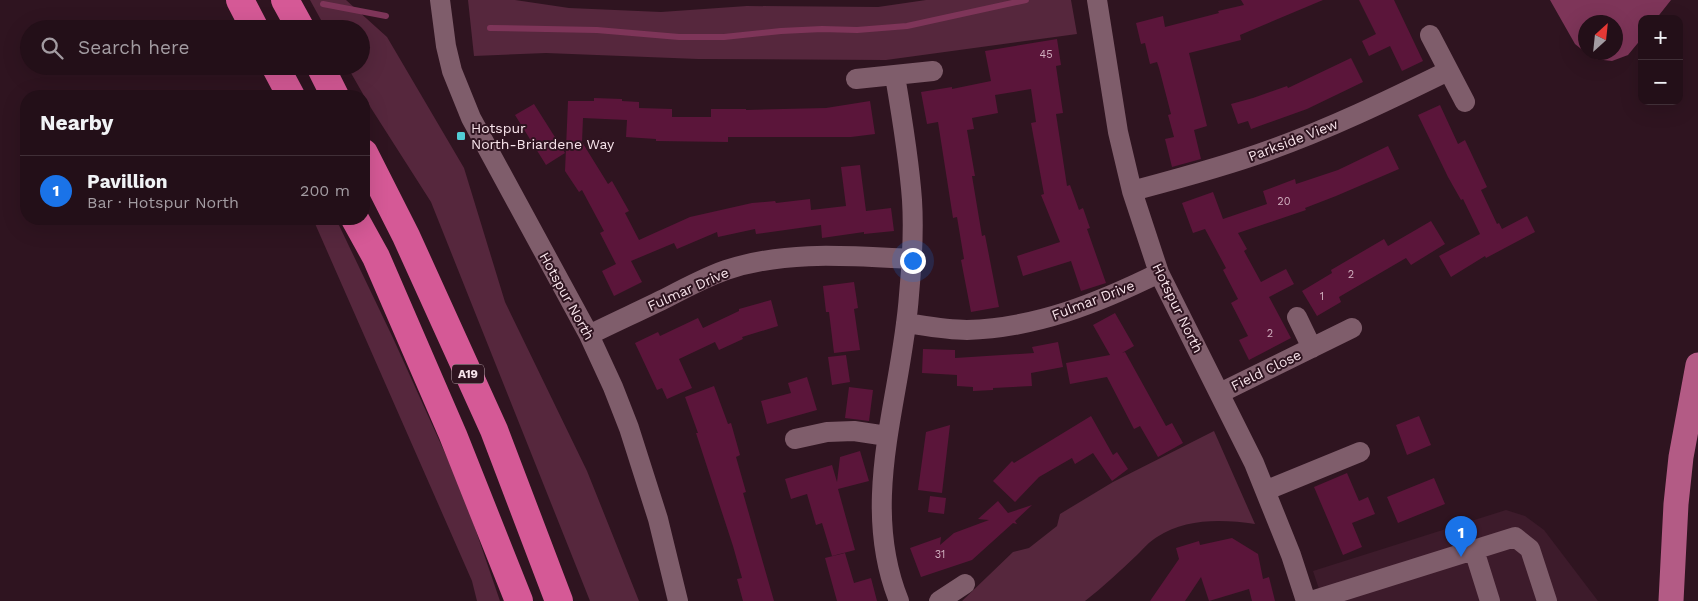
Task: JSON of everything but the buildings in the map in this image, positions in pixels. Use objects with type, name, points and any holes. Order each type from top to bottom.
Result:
[{"type":"highway","points":[[240,0],[250,20]]},
{"type":"highway","points":[[285,0],[296,20]]},
{"type":"highway","points":[[280,75],[288,90]]},
{"type":"highway","points":[[324,75],[332,90]]},
{"type":"highway","name":"A19","points":[[370,165],[406,236],[494,430],[559,601]]},
{"type":"highway","name":"A19","points":[[359,225],[376,257],[453,435],[519,601]]},
{"type":"main road","points":[[1671,601],[1676,504],[1681,457],[1698,365]]},
{"type":"street","name":"Hotspur North","points":[[440,0],[446,46],[452,71],[471,118],[589,335],[613,387],[658,519],[678,601]]},
{"type":"street","name":"Hotspur North","points":[[1097,0],[1118,132],[1132,191],[1159,273],[1220,393],[1266,490],[1292,555],[1306,601]]},
{"type":"street","points":[[1430,35],[1464,102]]},
{"type":"street","points":[[856,79],[933,71]]},
{"type":"street","name":"Parkside View","points":[[1132,191],[1207,171],[1268,151],[1338,122],[1448,71]]},
{"type":"street","points":[[896,76],[911,187],[911,259],[906,323],[887,436],[881,489],[881,521],[889,569],[899,601]]},
{"type":"street","name":"Fulmar Drive","points":[[589,335],[726,270],[761,262],[820,255],[911,259]]},
{"type":"street","name":"Fulmar Drive","points":[[906,323],[966,330],[1029,323],[1063,314],[1100,300],[1159,273]]},
{"type":"street","name":"Field Close","points":[[1297,318],[1312,348]]},
{"type":"street","name":"Field Close","points":[[1220,393],[1352,328]]},
{"type":"street","points":[[795,439],[827,432],[854,431],[887,436]]},
{"type":"street","points":[[1266,490],[1360,452]]},
{"type":"street","points":[[1311,601],[1515,537],[1530,549],[1547,601]]},
{"type":"street","points":[[1474,550],[1490,601]]},
{"type":"street","points":[[939,601],[965,584]]},
{"type":"shaded area","points":[[310,0],[346,0],[368,20],[321,20]]},
{"type":"shaded area","points":[[468,0],[515,0],[569,8],[661,12],[747,6],[878,7],[926,0],[1071,0],[1077,34],[886,60],[698,59],[546,53],[474,56]]},
{"type":"shaded area","points":[[1550,0],[1671,0],[1659,15],[1638,15],[1638,43],[1628,55],[1623,57],[1623,15],[1578,15],[1578,46]]},
{"type":"shaded area","points":[[370,22],[387,37],[464,168],[505,302],[587,471],[639,601],[590,601],[431,202],[370,106],[370,90],[361,90],[352,75],[370,75]]},
{"type":"shaded area","points":[[316,225],[339,225],[393,338],[463,493],[500,601],[477,601],[472,581]]},
{"type":"shaded area","points":[[1214,431],[1255,524],[1230,521],[1204,522],[1180,526],[1168,531],[1152,541],[1085,601],[962,601],[1013,552],[1029,548],[1057,526],[1060,514],[1113,482]]},
{"type":"shaded area","points":[[1506,510],[1525,516],[1544,530],[1598,601],[1323,601],[1313,571]]},
{"type":"waterway","points":[[490,28],[597,30],[679,37],[724,37],[781,31],[857,30],[907,26],[1026,0]]},
{"type":"waterway","points":[[323,4],[386,16]]},
{"type":"place","name":"Hotspur North-Briardene Way","points":[[461,136]]},
{"type":"place","name":"Pavillion","points":[[1461,557]]}]
